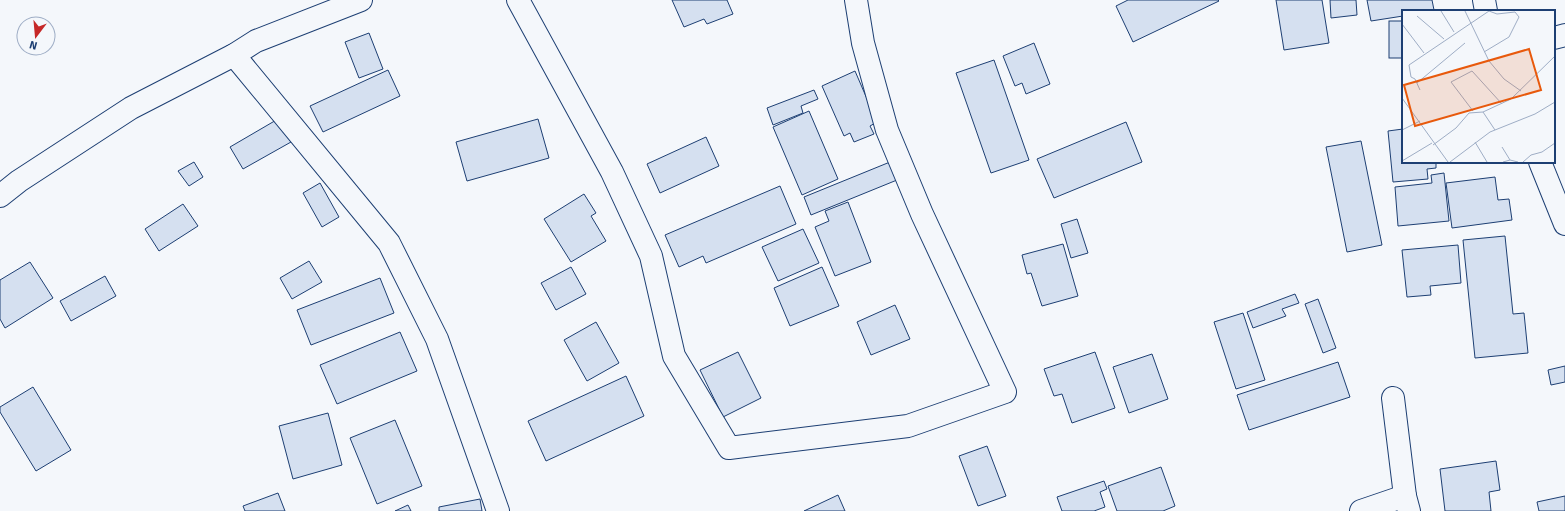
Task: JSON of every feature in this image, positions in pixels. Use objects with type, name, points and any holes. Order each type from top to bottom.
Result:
[{"type":"street","points":[[0,196],[19,181],[131,108],[234,55],[256,40],[360,0]]},
{"type":"street","points":[[518,0],[616,179],[651,256],[674,356],[728,448],[908,426],[1005,392],[922,214],[887,130],[863,43],[856,0]]},
{"type":"street","points":[[1484,0],[1486,10]]},
{"type":"street","points":[[1555,38],[1565,35]]},
{"type":"street","points":[[234,55],[389,243],[437,339],[498,511]]},
{"type":"street","points":[[1540,163],[1565,224]]},
{"type":"street","points":[[1360,511],[1407,504],[1393,398]]},
{"type":"building","points":[[672,0],[727,0],[733,14],[707,24],[704,19],[684,27]]},
{"type":"building","points":[[1128,0],[1219,1],[1133,42],[1116,6]]},
{"type":"building","points":[[1276,0],[1322,0],[1329,43],[1284,50]]},
{"type":"building","points":[[1330,0],[1356,0],[1357,15],[1331,18]]},
{"type":"building","points":[[1367,0],[1432,0],[1434,10],[1402,10],[1402,16],[1371,21]]},
{"type":"building","points":[[1389,21],[1402,21],[1402,58],[1389,58]]},
{"type":"building","points":[[369,33],[383,69],[359,78],[345,42]]},
{"type":"building","points":[[1034,43],[1050,84],[1026,94],[1022,83],[1015,86],[1003,56]]},
{"type":"building","points":[[994,60],[1029,160],[991,173],[956,73]]},
{"type":"building","points":[[388,70],[400,96],[323,132],[310,106]]},
{"type":"building","points":[[855,71],[877,122],[870,126],[874,134],[854,142],[850,133],[844,136],[822,86]]},
{"type":"building","points":[[814,90],[818,99],[801,106],[803,113],[773,125],[767,108]]},
{"type":"building","points":[[809,111],[838,179],[802,195],[773,127]]},
{"type":"building","points":[[278,119],[291,142],[243,169],[230,147]]},
{"type":"building","points":[[538,119],[549,158],[467,181],[456,142]]},
{"type":"building","points":[[1126,122],[1142,162],[1054,198],[1037,159]]},
{"type":"building","points":[[1402,129],[1402,163],[1436,163],[1436,168],[1427,169],[1428,179],[1393,182],[1388,131]]},
{"type":"building","points":[[706,137],[719,166],[660,193],[647,164]]},
{"type":"building","points":[[1361,141],[1382,245],[1347,252],[1326,147]]},
{"type":"building","points":[[194,162],[203,177],[189,186],[178,171]]},
{"type":"building","points":[[890,162],[897,180],[811,215],[804,197]]},
{"type":"building","points":[[1444,173],[1449,221],[1398,226],[1395,187],[1432,183],[1431,175]]},
{"type":"building","points":[[1495,177],[1498,200],[1509,199],[1512,220],[1452,228],[1446,183]]},
{"type":"building","points":[[320,183],[339,217],[322,227],[303,193]]},
{"type":"building","points":[[780,186],[796,224],[706,263],[703,256],[679,267],[665,235]]},
{"type":"building","points":[[584,194],[596,213],[591,216],[606,241],[571,262],[544,219]]},
{"type":"building","points":[[848,202],[871,262],[835,276],[815,227],[829,221],[825,211]]},
{"type":"building","points":[[183,204],[198,226],[159,251],[145,229]]},
{"type":"building","points":[[1077,219],[1088,253],[1071,258],[1061,224]]},
{"type":"building","points":[[803,229],[819,263],[778,281],[762,247]]},
{"type":"building","points":[[1505,236],[1513,314],[1524,313],[1528,353],[1475,358],[1463,240]]},
{"type":"building","points":[[1063,244],[1078,296],[1042,306],[1031,273],[1027,274],[1022,255]]},
{"type":"building","points":[[1458,245],[1461,283],[1430,286],[1431,295],[1407,297],[1402,250]]},
{"type":"building","points":[[309,261],[322,282],[292,299],[280,278]]},
{"type":"building","points":[[30,262],[53,298],[5,328],[0,319],[0,280]]},
{"type":"building","points":[[571,267],[586,294],[556,310],[541,283]]},
{"type":"building","points":[[822,267],[839,306],[790,326],[774,288]]},
{"type":"building","points":[[105,276],[116,296],[71,321],[60,301]]},
{"type":"building","points":[[380,278],[394,313],[311,345],[297,310]]},
{"type":"building","points":[[1295,294],[1299,303],[1282,309],[1286,316],[1253,328],[1247,312]]},
{"type":"building","points":[[1318,299],[1336,348],[1323,353],[1305,304]]},
{"type":"building","points":[[895,305],[910,339],[871,355],[857,322]]},
{"type":"building","points":[[1243,313],[1265,380],[1236,389],[1214,322]]},
{"type":"building","points":[[596,322],[619,363],[587,381],[564,340]]},
{"type":"building","points":[[400,332],[417,371],[337,404],[320,365]]},
{"type":"building","points":[[738,352],[761,398],[723,417],[700,370]]},
{"type":"building","points":[[1095,352],[1115,408],[1072,423],[1062,394],[1054,396],[1044,369]]},
{"type":"building","points":[[1152,354],[1168,399],[1129,413],[1113,367]]},
{"type":"building","points":[[1338,362],[1350,397],[1249,430],[1237,395]]},
{"type":"building","points":[[1565,366],[1565,382],[1551,385],[1548,370]]},
{"type":"building","points":[[626,376],[644,416],[546,461],[528,421]]},
{"type":"building","points":[[33,387],[71,450],[36,471],[0,412],[0,407]]},
{"type":"building","points":[[328,413],[342,465],[293,479],[279,426]]},
{"type":"building","points":[[395,420],[422,486],[377,504],[350,438]]},
{"type":"building","points":[[987,446],[1006,496],[978,506],[959,456]]},
{"type":"building","points":[[1496,461],[1500,490],[1489,492],[1491,511],[1445,511],[1440,469]]},
{"type":"building","points":[[1161,467],[1175,506],[1163,511],[1117,511],[1108,486]]},
{"type":"building","points":[[1104,481],[1107,489],[1100,492],[1105,507],[1094,511],[1062,511],[1057,497]]},
{"type":"building","points":[[278,493],[285,511],[245,511],[243,506]]},
{"type":"building","points":[[838,495],[845,511],[804,511]]},
{"type":"building","points":[[1565,496],[1565,511],[1539,511],[1537,502]]},
{"type":"building","points":[[480,499],[482,511],[439,511],[439,507]]},
{"type":"building","points":[[408,505],[411,511],[395,511]]}]
